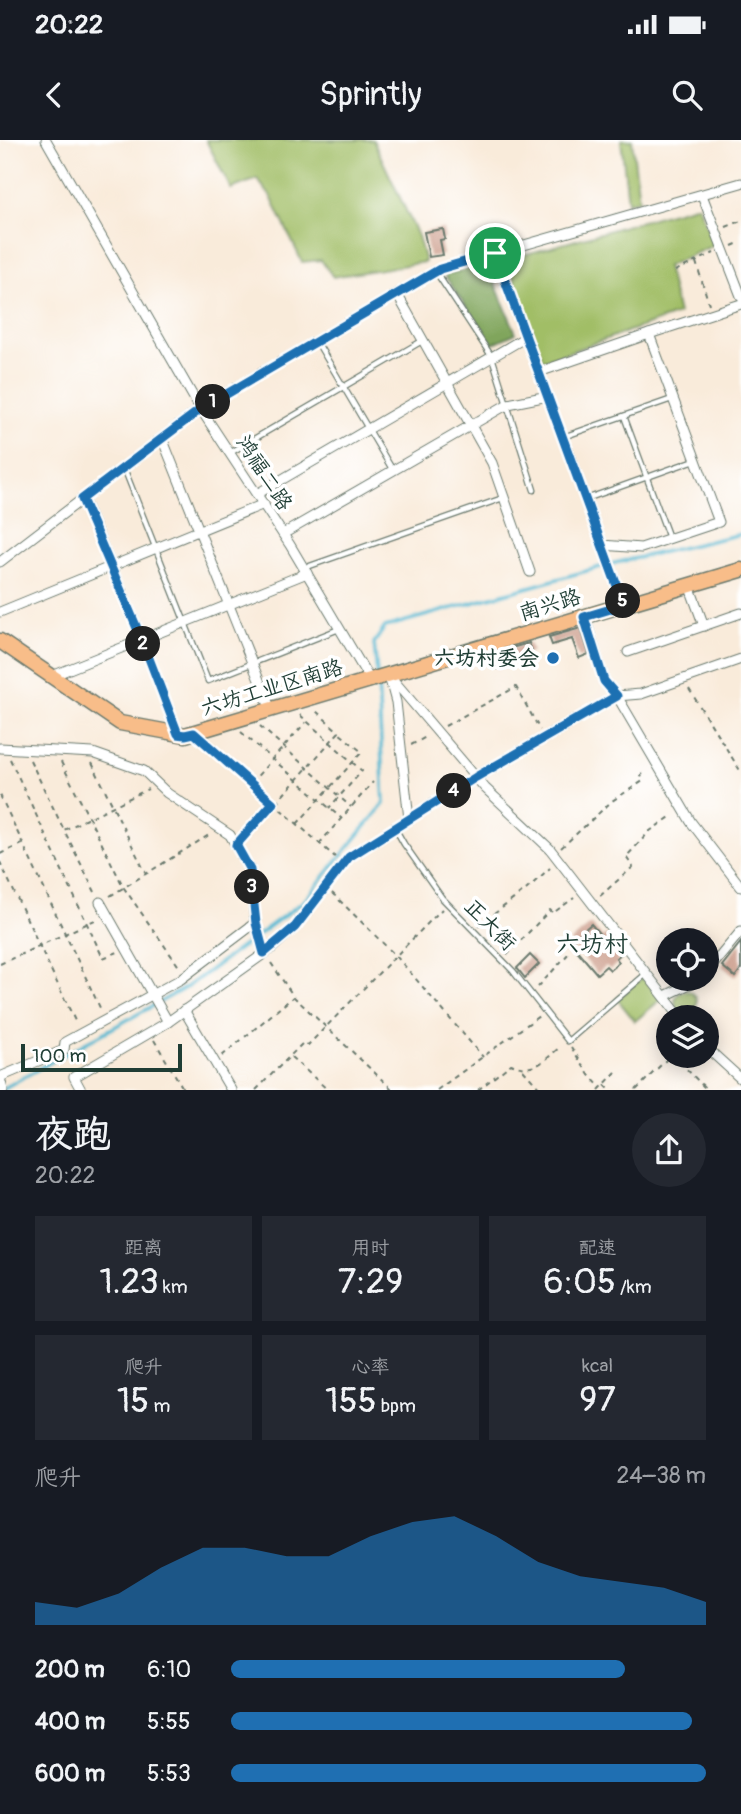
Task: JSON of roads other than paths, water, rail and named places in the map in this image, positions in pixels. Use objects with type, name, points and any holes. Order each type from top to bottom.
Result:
[{"type":"main road","name":"南兴路","points":[[379,678],[741,569]]},
{"type":"main road","name":"六坊工业区南路","points":[[0,641],[120,723],[185,735],[379,678]]},
{"type":"street","name":"鸿福二路","points":[[46,140],[201,409],[283,534],[340,629],[379,678],[436,731],[476,777],[556,857],[671,1005]]},
{"type":"street","points":[[0,562],[201,409],[435,272],[741,183]]},
{"type":"street","points":[[702,195],[741,296]]},
{"type":"street","points":[[495,253],[624,605]]},
{"type":"street","points":[[397,294],[492,463],[530,572]]},
{"type":"street","points":[[539,372],[741,304]]},
{"type":"street","points":[[602,545],[641,548],[719,522],[649,334]]},
{"type":"street","points":[[257,494],[526,337]]},
{"type":"street","points":[[283,534],[508,404],[548,396]]},
{"type":"street","points":[[162,438],[271,710]]},
{"type":"street","points":[[82,499],[142,640],[178,734]]},
{"type":"street","points":[[0,612],[264,504]]},
{"type":"street","points":[[52,676],[230,604],[305,570]]},
{"type":"street","points":[[689,585],[704,626]]},
{"type":"street","points":[[628,652],[741,613]]},
{"type":"street","points":[[584,617],[604,681],[617,696],[691,822],[741,887]]},
{"type":"street","points":[[81,1090],[74,1077],[168,1022],[264,953],[295,927],[349,857],[476,777],[617,696],[641,694],[741,659]]},
{"type":"street","points":[[379,678],[396,702],[409,819]]},
{"type":"street","points":[[3,748],[87,753],[144,771],[167,793],[230,835],[250,870],[256,923],[264,953]]},
{"type":"street","points":[[100,902],[168,1022]]},
{"type":"street","points":[[3,1090],[0,1077],[64,1050],[65,1042],[185,976],[256,923]]},
{"type":"street","points":[[719,958],[741,931]]},
{"type":"street","points":[[665,996],[675,991]]},
{"type":"street","points":[[184,1010],[231,1090]]},
{"type":"street","points":[[719,1059],[741,1079]]},
{"type":"lane","points":[[435,272],[492,357],[534,490]]},
{"type":"lane","points":[[317,341],[392,469]]},
{"type":"lane","points":[[230,453],[422,341]]},
{"type":"lane","points":[[563,437],[673,398]]},
{"type":"lane","points":[[624,416],[669,538]]},
{"type":"lane","points":[[586,499],[696,460]]},
{"type":"lane","points":[[124,468],[208,681],[340,629]]},
{"type":"lane","points":[[305,570],[504,498]]},
{"type":"lane","name":"正大街","points":[[396,828],[404,844],[447,904],[502,959],[568,1041],[647,974]]},
{"type":"waterway","points":[[377,674],[374,643],[385,627],[615,563],[741,534]]},
{"type":"waterway","points":[[2,1089],[187,987],[304,901],[384,804],[378,681]]},
{"type":"place","name":"六坊村委会","points":[[553,658]]},
{"type":"district","name":"六坊村","points":[[592,944]]}]
